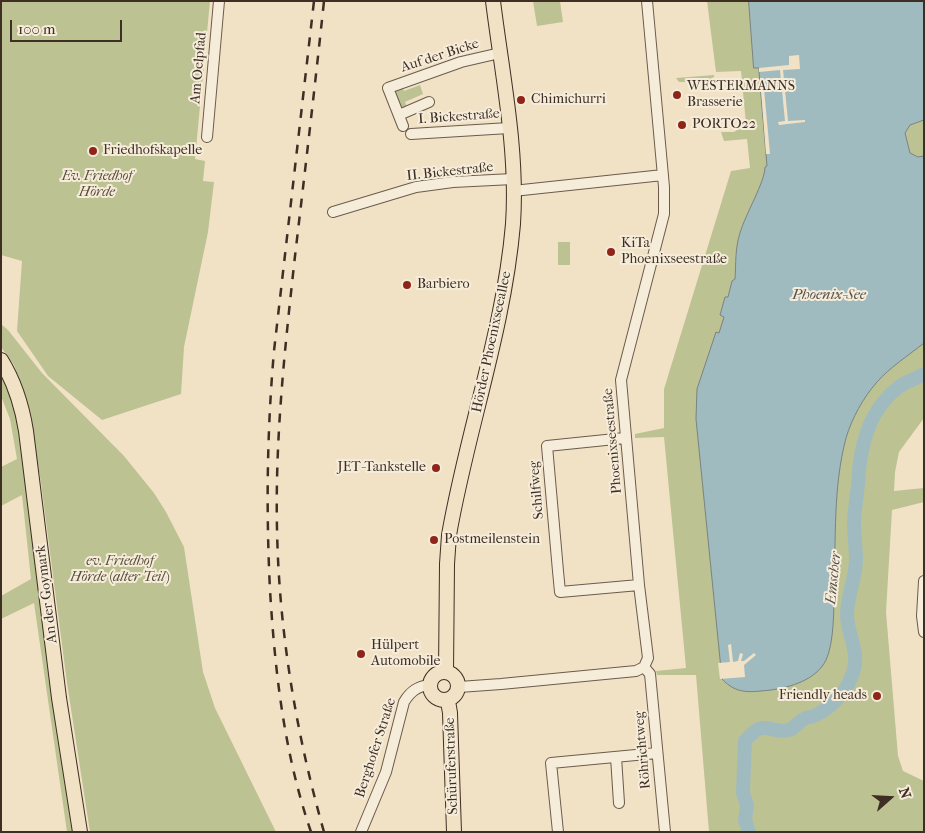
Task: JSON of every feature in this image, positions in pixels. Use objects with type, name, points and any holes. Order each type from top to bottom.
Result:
[{"type":"main road","name":"Hörder Phoenixseeallee","points":[[446,672],[448,549],[452,517],[503,304],[512,231],[513,185],[510,128],[493,1]]},
{"type":"main road","name":"An der Goymark","points":[[1,360],[23,413],[59,698],[80,832]]},
{"type":"main road","points":[[446,672],[454,675],[459,687],[456,696],[448,701],[443,701],[435,697],[430,690],[430,685],[437,674],[446,672]]},
{"type":"main road","name":"Schüruferstraße","points":[[448,701],[454,832]]},
{"type":"street","name":"Am Oelpfad","points":[[207,138],[219,1]]},
{"type":"street","name":"Phoenixseestraße","points":[[644,667],[648,658],[639,585],[621,380],[662,227],[665,199],[647,1]]},
{"type":"street","name":"Auf der Bicke","points":[[403,126],[388,88],[461,62],[500,53]]},
{"type":"street","points":[[398,115],[429,102]]},
{"type":"street","name":"I. Bickestraße","points":[[410,134],[510,128]]},
{"type":"street","name":"II. Bickestraße","points":[[333,212],[416,186],[513,185],[663,175]]},
{"type":"street","name":"Schilfweg","points":[[625,438],[547,446],[560,592],[639,585]]},
{"type":"street","points":[[924,581],[922,616],[924,632]]},
{"type":"street","points":[[459,687],[628,672],[644,667]]},
{"type":"street","name":"Röhrichtweg","points":[[644,667],[650,674],[665,832]]},
{"type":"street","name":"Berghofer Straße","points":[[361,832],[386,772],[404,702],[408,694],[423,685],[430,685]]},
{"type":"street","points":[[558,832],[551,763],[657,753]]},
{"type":"street","points":[[616,756],[620,803]]},
{"type":"green space","name":"Ev. Friedhof Hörde","points":[[1,1],[210,1],[195,159],[205,161],[203,181],[214,182],[208,232],[184,347],[181,394],[102,420],[48,376],[17,331],[22,261],[1,255]]},
{"type":"green space","points":[[533,1],[560,1],[563,22],[537,26]]},
{"type":"green space","points":[[707,1],[924,1],[924,418],[899,452],[894,491],[924,488],[924,502],[892,510],[886,612],[898,756],[903,771],[924,781],[924,832],[709,832],[696,675],[657,675],[656,671],[686,668],[664,437],[635,438],[635,434],[664,428],[664,389],[731,171],[750,168],[747,139],[724,141],[721,132],[734,132],[746,124],[741,71],[716,72]]},
{"type":"green space","points":[[714,75],[710,82],[679,82],[676,78]]},
{"type":"green space","points":[[402,85],[404,91],[420,85],[423,94],[405,102],[407,107],[399,108],[394,93]]},
{"type":"green space","points":[[558,242],[570,242],[570,265],[558,265]]},
{"type":"green space","name":"ev. Friedhof Hörde (alter Teil)","points":[[1,324],[8,330],[42,373],[124,456],[154,493],[166,512],[184,547],[203,672],[215,708],[276,832],[90,832],[67,683],[41,483],[28,405],[14,365],[1,347]]},
{"type":"green space","points":[[1,374],[17,413],[73,832],[67,832],[34,603],[1,619],[1,596],[31,579],[22,495],[1,506],[1,467],[17,459],[10,419],[1,396]]},
{"type":"water","name":"Phoenix-See","points":[[749,1],[924,1],[924,120],[910,125],[905,133],[910,153],[918,157],[924,156],[924,343],[887,372],[872,388],[851,423],[846,438],[837,494],[833,626],[831,645],[826,660],[816,673],[795,684],[779,689],[750,692],[733,688],[722,679],[696,419],[697,389],[716,332],[719,333],[724,317],[720,315],[725,297],[728,297],[732,281],[735,279],[738,239],[767,166],[759,68],[754,68]]},
{"type":"pier","points":[[799,55],[800,69],[783,70],[788,121],[805,120],[805,122],[779,125],[778,122],[785,121],[780,70],[759,72],[759,68],[789,65],[789,56]]},
{"type":"pier","points":[[760,78],[763,78],[770,154],[766,154]]},
{"type":"pier","points":[[731,644],[733,662],[738,661],[740,653],[743,654],[741,661],[744,661],[754,653],[756,655],[744,665],[745,677],[720,679],[718,663],[730,662],[728,645]]},
{"type":"waterway","name":"Emscher","points":[[749,832],[745,820],[747,805],[743,793],[745,741],[758,729],[789,730],[807,717],[824,711],[840,696],[851,678],[854,669],[855,653],[847,615],[848,601],[856,566],[854,520],[864,443],[873,418],[880,406],[900,386],[924,374]]},
{"type":"railway","points":[[311,832],[287,742],[278,682],[270,590],[268,500],[270,411],[274,351],[314,1]]},
{"type":"railway","points":[[324,1],[284,358],[279,426],[277,529],[278,568],[285,644],[297,720],[324,832]]},
{"type":"place","name":"WESTERMANNS Brasserie","points":[[677,95]]},
{"type":"place","name":"Chimichurri","points":[[521,100]]},
{"type":"place","name":"PORTO22","points":[[682,125]]},
{"type":"place","name":"Friedhofskapelle","points":[[93,151]]},
{"type":"place","name":"KiTa Phoenixseestraße","points":[[611,252]]},
{"type":"place","name":"Barbiero","points":[[407,285]]},
{"type":"place","name":"JET-Tankstelle","points":[[436,468]]},
{"type":"place","name":"Postmeilenstein","points":[[434,540]]},
{"type":"place","name":"Hülpert Automobile","points":[[361,654]]},
{"type":"place","name":"Friendly heads","points":[[877,696]]}]
